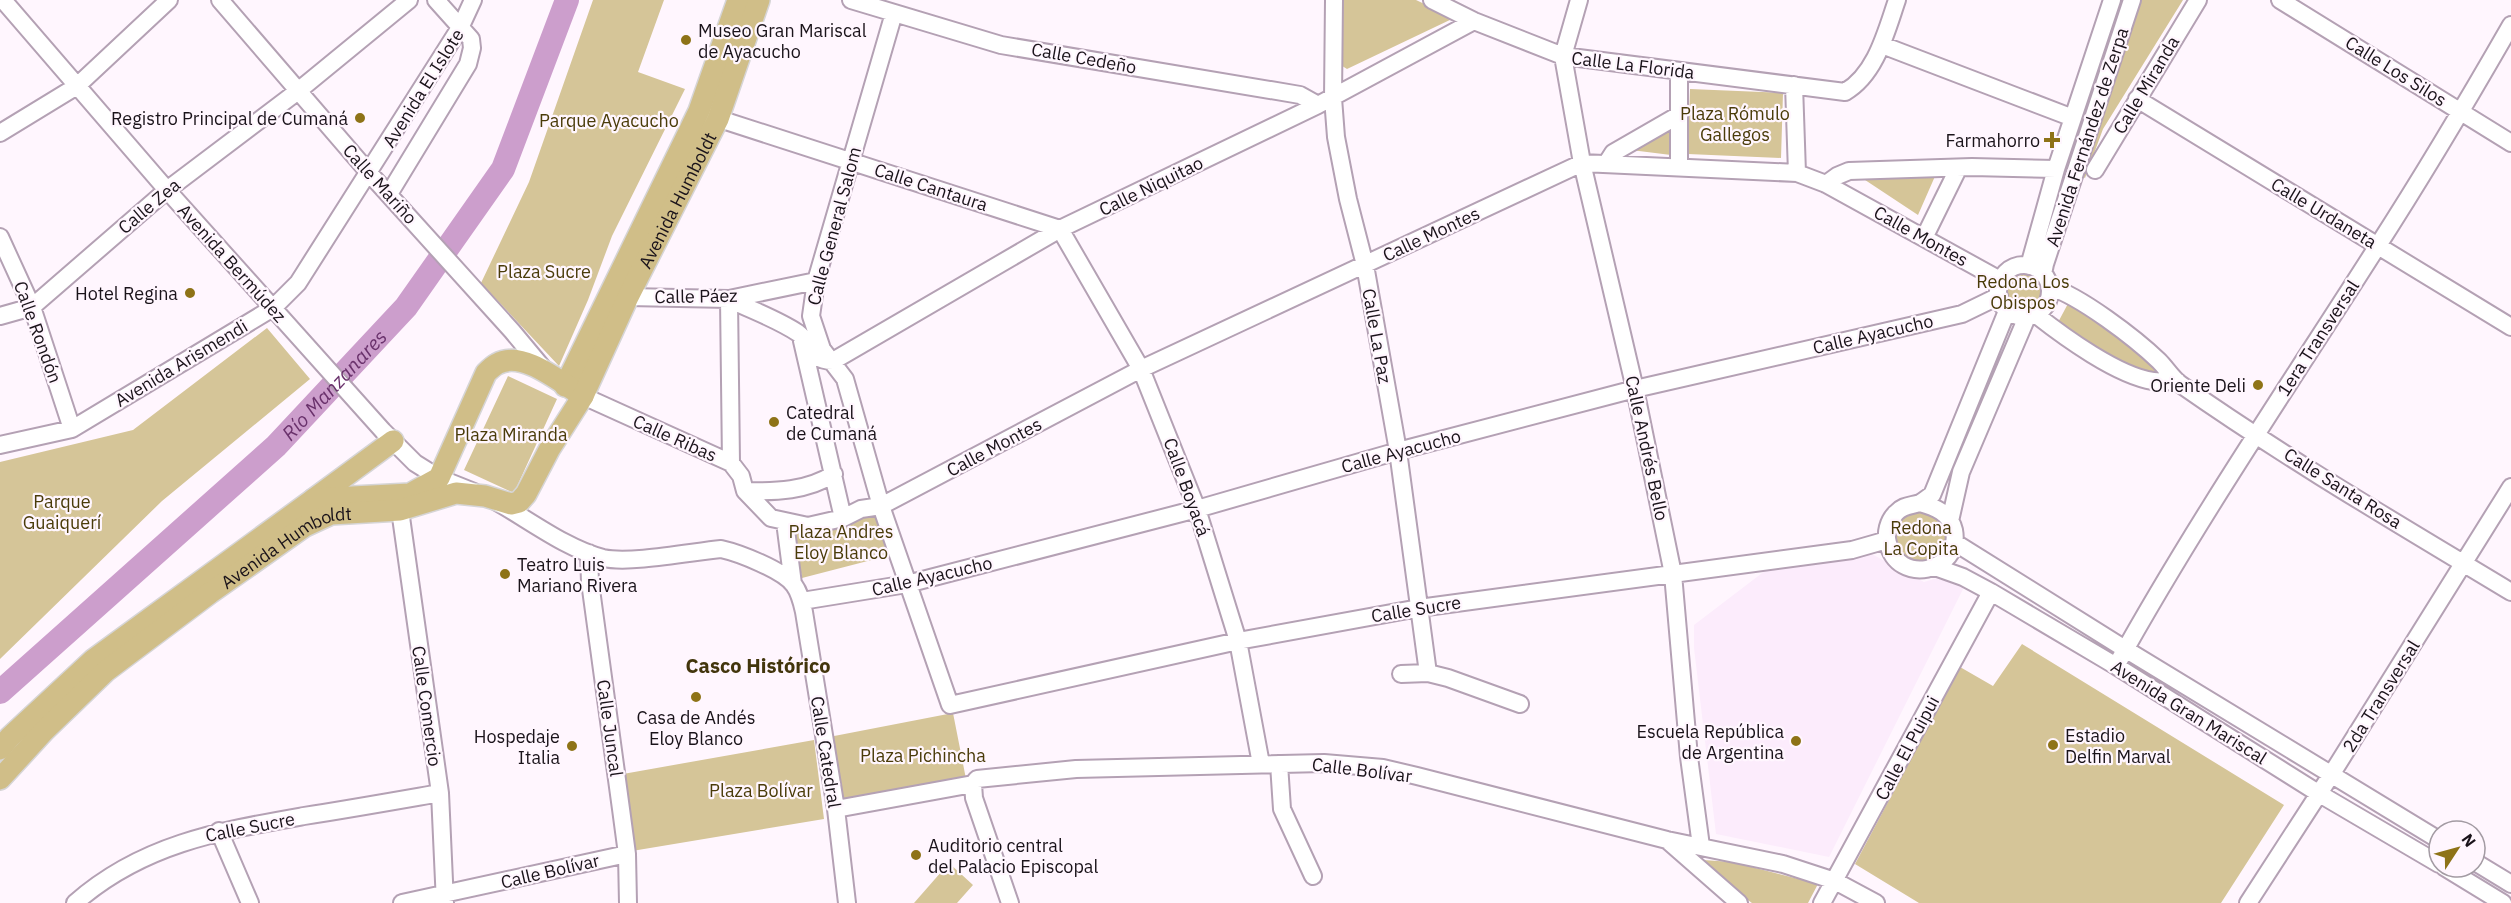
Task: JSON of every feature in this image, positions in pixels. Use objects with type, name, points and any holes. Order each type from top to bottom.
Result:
[{"type":"main road","name":"Avenida Humboldt","points":[[708,115],[738,0]]},
{"type":"main road","name":"Avenida Humboldt","points":[[0,779],[44,731],[106,671],[305,526],[332,514],[400,510],[456,493],[485,496],[511,504],[519,502],[526,494],[550,448],[574,391],[708,115],[759,0]]},
{"type":"main road","points":[[439,478],[486,373],[498,363],[515,361],[542,367],[574,391]]},
{"type":"main road","points":[[314,499],[388,436]]},
{"type":"main road","name":"Avenida Humboldt","points":[[0,749],[93,660],[314,499],[410,494],[439,478]]},
{"type":"street","name":"Avenida Bermúdez","points":[[3,0],[167,190],[388,436],[415,463],[439,478],[485,496],[589,553],[616,560],[721,549],[735,552],[780,574],[793,584]]},
{"type":"street","points":[[0,133],[77,87],[169,0]]},
{"type":"street","name":"Calle Mariño","points":[[220,0],[370,174],[422,229],[542,367]]},
{"type":"street","name":"Calle Zea","points":[[0,316],[32,307],[167,190],[298,91],[409,0]]},
{"type":"street","points":[[389,194],[468,64],[472,48],[471,39],[436,0]]},
{"type":"street","name":"Avenida El Islote","points":[[370,174],[461,26],[473,0]]},
{"type":"street","name":"Calle Cedeño","points":[[851,0],[1001,45],[1300,95],[1325,102]]},
{"type":"street","name":"Calle La Paz","points":[[1334,0],[1325,102],[1336,137],[1348,199],[1365,265],[1398,451],[1428,673]]},
{"type":"street","name":"Calle La Florida","points":[[1432,0],[1474,21],[1563,56],[1845,92],[1862,78],[1882,45]]},
{"type":"street","points":[[1563,56],[1579,0]]},
{"type":"street","points":[[1897,0],[1882,45],[2073,118]]},
{"type":"street","name":"Avenida Fernández de Zerpa","points":[[2041,276],[2056,169],[2112,0]]},
{"type":"street","name":"Avenida Fernández de Zerpa","points":[[2041,276],[2132,0]]},
{"type":"street","name":"Calle Miranda","points":[[2095,170],[2198,0]]},
{"type":"street","name":"Calle Los Silos","points":[[2280,0],[2511,143]]},
{"type":"street","name":"Calle General Salom","points":[[894,13],[816,280],[811,316],[822,349],[845,379],[881,506],[950,705]]},
{"type":"street","name":"Calle Niquitao","points":[[833,361],[1060,229],[1325,102],[1474,21]]},
{"type":"street","name":"1era Transversal","points":[[2116,666],[2256,434],[2461,111],[2511,25]]},
{"type":"street","name":"Calle Andrés Bello","points":[[1563,56],[1582,163],[1635,389],[1673,574],[1689,757],[1701,846]]},
{"type":"street","points":[[1679,72],[1679,166]]},
{"type":"street","points":[[1794,85],[1797,172]]},
{"type":"street","name":"Calle Urdaneta","points":[[2137,99],[2511,327]]},
{"type":"street","name":"Calle Cantaura","points":[[708,115],[1060,229]]},
{"type":"street","points":[[1605,164],[1612,153],[1679,115]]},
{"type":"street","name":"Calle Montes","points":[[881,506],[1141,369],[1582,163],[1797,172],[1826,184],[1924,238],[2002,296]]},
{"type":"street","points":[[1826,184],[1849,171],[2036,167],[2056,169]]},
{"type":"street","points":[[1924,238],[1958,169]]},
{"type":"street","name":"Avenida Arismendi","points":[[0,445],[72,429],[273,308],[298,283],[370,174]]},
{"type":"street","name":"Calle Boyacá","points":[[1060,229],[1141,369],[1197,509],[1238,640],[1261,764]]},
{"type":"street","name":"Calle Rondón","points":[[0,237],[32,307],[72,429]]},
{"type":"street","points":[[2012,268],[2041,276],[2047,304],[2031,316],[1961,472],[1950,521],[1954,542],[1950,554],[1935,567],[1917,570],[1908,568],[1893,557],[1887,540],[1888,526],[1895,513],[1907,505],[1920,502],[1932,495],[2012,268]]},
{"type":"street","name":"Calle Santa Rosa","points":[[2041,276],[2121,331],[2159,361],[2177,381],[2256,434],[2511,592]]},
{"type":"street","name":"Calle Páez","points":[[620,295],[729,299],[816,280]]},
{"type":"street","points":[[2002,296],[2017,316],[2031,316]]},
{"type":"street","name":"Calle Ayacucho","points":[[802,601],[907,584],[1197,509],[1398,451],[1635,389],[1962,314],[2002,296]]},
{"type":"street","points":[[731,463],[729,299],[800,334],[810,352],[825,361],[833,361]]},
{"type":"street","name":"Calle Santa Rosa","points":[[2031,316],[2121,369],[2154,381],[2177,381]]},
{"type":"street","points":[[800,334],[843,518]]},
{"type":"street","name":"Calle Ribas","points":[[574,391],[731,463],[741,476],[745,491],[771,518],[808,526],[843,518],[861,509],[881,506]]},
{"type":"street","points":[[745,491],[774,492],[804,487],[818,484],[834,474]]},
{"type":"street","name":"2da Transversal","points":[[2248,903],[2511,488]]},
{"type":"street","points":[[1920,502],[1938,508],[1950,521]]},
{"type":"street","name":"Calle Comercio","points":[[400,510],[440,793],[445,899]]},
{"type":"street","points":[[785,522],[793,584]]},
{"type":"street","name":"Calle Sucre","points":[[950,705],[1238,640],[1419,608],[1851,550],[1887,540]]},
{"type":"street","name":"Avenida Gran Mariscal","points":[[1954,542],[2427,833]]},
{"type":"street","name":"Calle Juncal","points":[[589,553],[590,582],[627,854],[628,903]]},
{"type":"street","name":"Avenida Gran Mariscal","points":[[1935,567],[1963,577],[1991,592],[2116,666],[2318,793],[2427,857]]},
{"type":"street","name":"Calle Catedral","points":[[793,584],[802,601],[836,809],[847,903]]},
{"type":"street","name":"Calle El Puipui","points":[[1822,903],[1991,592]]},
{"type":"street","points":[[1401,674],[1428,673],[1448,678],[1520,704]]},
{"type":"street","name":"Calle Bolívar","points":[[836,809],[973,784],[977,779],[1076,770],[1324,763],[1383,768],[1497,795],[1667,840],[1783,864],[1835,881],[1876,903]]},
{"type":"street","points":[[1279,764],[1282,808],[1313,876]]},
{"type":"street","points":[[973,784],[974,798],[1010,903]]},
{"type":"street","name":"Calle Sucre","points":[[75,903],[97,883],[172,845],[219,831],[440,793]]},
{"type":"street","points":[[219,831],[250,903]]},
{"type":"street","points":[[1667,840],[1739,903]]},
{"type":"street","name":"Calle Bolívar","points":[[402,903],[445,899],[627,854]]},
{"type":"street","points":[[2487,869],[2511,884]]},
{"type":"street","points":[[2464,879],[2503,903]]},
{"type":"shaded area","name":"Escuela República de Argentina","points":[[1868,552],[1924,582],[1944,576],[1964,587],[1829,857],[1716,834],[1694,648],[1694,625],[1770,567]]},
{"type":"green space","name":"Parque Ayacucho","points":[[593,0],[664,0],[638,72],[685,89],[612,236],[588,300],[559,366],[481,283],[529,182]]},
{"type":"green space","points":[[1341,0],[1416,0],[1454,18],[1347,69],[1339,64]]},
{"type":"green space","points":[[2138,0],[2183,0],[2103,129],[2085,178],[2075,173]]},
{"type":"green space","name":"Plaza Rómulo Gallegos","points":[[1690,89],[1783,93],[1781,158],[1688,154]]},
{"type":"green space","points":[[1671,127],[1671,155],[1623,149]]},
{"type":"green space","points":[[1856,174],[1936,174],[1918,215]]},
{"type":"green space","name":"Redona Los Obispos","points":[[2024,271],[2038,277],[2044,291],[2038,305],[2024,311],[2010,305],[2004,291],[2010,277]]},
{"type":"green space","points":[[2071,298],[2120,333],[2156,368],[2151,377],[2055,328]]},
{"type":"green space","name":"Parque Guaiquerí","points":[[267,328],[310,379],[162,501],[0,659],[0,462],[133,430]]},
{"type":"green space","name":"Plaza Miranda","points":[[508,376],[557,399],[514,493],[464,470]]},
{"type":"green space","name":"Plaza Andres Eloy Blanco","points":[[875,505],[887,556],[802,578],[793,526]]},
{"type":"green space","name":"Redona La Copita","points":[[1921,511],[1931,513],[1939,519],[1945,527],[1947,537],[1945,547],[1939,555],[1931,561],[1921,563],[1911,561],[1903,555],[1897,547],[1895,537],[1897,527],[1903,519],[1911,513]]},
{"type":"green space","name":"Estadio Delfin Marval","points":[[2022,644],[2284,805],[2221,903],[1919,903],[1855,864],[1960,667],[1993,686]]},
{"type":"green space","name":"Plaza Pichincha","points":[[953,713],[967,784],[842,803],[829,737]]},
{"type":"green space","name":"Plaza Bolívar","points":[[814,740],[824,819],[632,851],[623,774]]},
{"type":"green space","points":[[1703,860],[1732,862],[1818,884],[1808,903],[1752,903],[1700,865]]},
{"type":"green space","points":[[949,863],[973,885],[957,903],[914,903]]},
{"type":"waterway","name":"Río Manzanares","points":[[0,692],[276,446],[406,307],[503,169],[567,0]]},
{"type":"place","name":"Museo Gran Mariscal de Ayacucho","points":[[686,40]]},
{"type":"place","name":"Registro Principal de Cumaná","points":[[360,118]]},
{"type":"place","name":"Farmahorro","points":[[2052,140]]},
{"type":"place","name":"Hotel Regina","points":[[190,293]]},
{"type":"place","name":"Oriente Deli","points":[[2258,385]]},
{"type":"place","name":"Catedral de Cumaná","points":[[774,422]]},
{"type":"place","name":"Teatro Luis Mariano Rivera","points":[[505,574]]},
{"type":"place","name":"Casa de Andés Eloy Blanco","points":[[696,697]]},
{"type":"place","name":"Escuela República de Argentina","points":[[1796,741]]},
{"type":"place","name":"Estadio Delfin Marval","points":[[2053,745]]},
{"type":"place","name":"Hospedaje Italia","points":[[572,746]]},
{"type":"place","name":"Auditorio central del Palacio Episcopal","points":[[916,855]]},
{"type":"district","name":"Casco Histórico","points":[[758,665]]},
{"type":"park label","name":"Plaza Sucre","points":[[544,271]]}]
